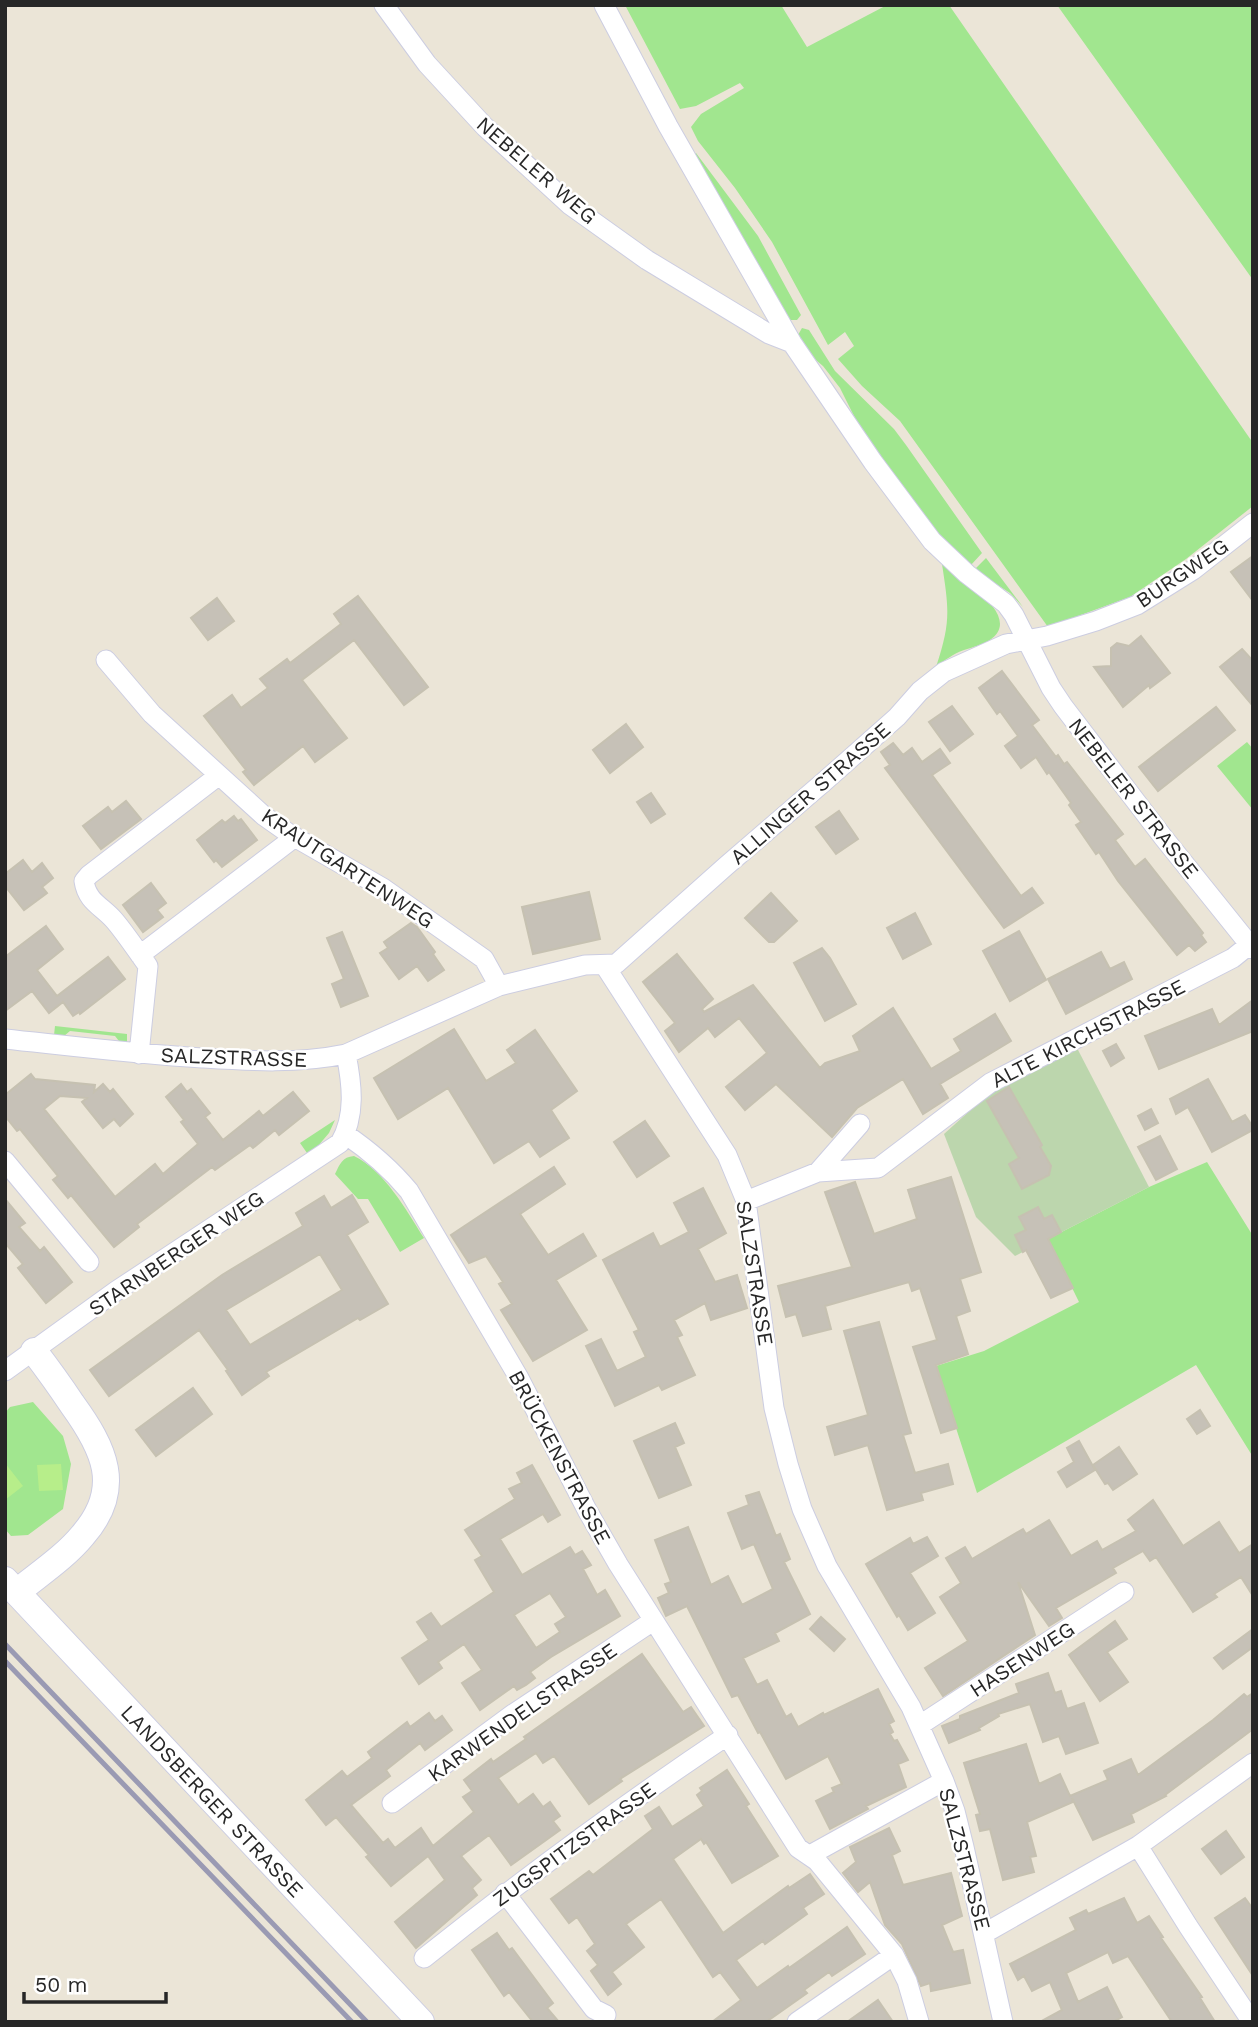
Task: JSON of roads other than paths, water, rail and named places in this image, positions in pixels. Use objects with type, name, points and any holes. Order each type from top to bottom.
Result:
[{"type":"main road","points":[[11,1586],[83,1536],[101,1508],[106,1486],[106,1471],[98,1442],[34,1351]]},
{"type":"main road","name":"LANDSBERGER STRASSE","points":[[11,1586],[421,2022]]},
{"type":"street","name":"NEBELER WEG","points":[[384,5],[427,64],[485,127],[570,205],[647,260],[769,334],[792,343]]},
{"type":"street","name":"NEBELER STRASSE","points":[[604,5],[668,127],[792,343],[873,462],[932,541],[967,574],[1006,604],[1063,706],[1251,947]]},
{"type":"street","name":"BURGWEG","points":[[1026,638],[1047,636],[1136,605],[1193,570],[1253,523]]},
{"type":"street","name":"ALLINGER STRASSE","points":[[605,966],[616,964],[897,717],[920,691],[944,673],[968,660],[1026,638]]},
{"type":"street","name":"KRAUTGARTENWEG","points":[[106,660],[152,715],[264,816],[383,888],[484,959],[499,986]]},
{"type":"street","points":[[139,1054],[148,966],[113,918],[98,908],[86,892],[84,881],[218,776]]},
{"type":"street","points":[[140,955],[295,836]]},
{"type":"street","name":"ALTE KIRCHSTRASSE","points":[[746,1201],[818,1172],[878,1168],[990,1083],[1251,947]]},
{"type":"street","name":"SALZSTRASSE","points":[[5,1039],[139,1054],[297,1062],[346,1054],[499,986],[585,965],[605,966],[727,1155],[746,1201],[774,1408],[802,1509],[827,1566],[920,1725],[944,1781],[955,1811],[985,1933],[1003,2022]]},
{"type":"street","points":[[345,1134],[352,1108],[351,1078],[346,1054]]},
{"type":"street","name":"ALTE KIRCHSTRASSE","points":[[818,1172],[860,1124]]},
{"type":"street","name":"STARNBERGER WEG","points":[[5,1371],[121,1287],[312,1163],[340,1143],[345,1134]]},
{"type":"street","name":"BRÜCKENSTRASSE","points":[[345,1134],[388,1166],[409,1191],[519,1378],[587,1510],[653,1621],[798,1848],[810,1855],[894,1955],[907,1981],[919,2022]]},
{"type":"street","points":[[5,1161],[89,1262]]},
{"type":"street","name":"HASENWEG","points":[[920,1725],[1124,1592]]},
{"type":"street","name":"KARWENDELSTRASSE","points":[[392,1803],[513,1714],[653,1621]]},
{"type":"street","name":"ZUGSPITZSTRASSE","points":[[424,1958],[633,1798],[728,1735]]},
{"type":"street","points":[[985,1933],[1138,1846],[1253,1763]]},
{"type":"street","points":[[810,1855],[944,1781]]},
{"type":"street","points":[[1138,1846],[1252,2022]]},
{"type":"street","points":[[505,1894],[594,2009],[606,2015]]},
{"type":"street","points":[[797,2022],[894,1955]]},
{"type":"railway","points":[[5,1644],[367,2022]]},
{"type":"railway","points":[[5,1661],[352,2022]]}]
